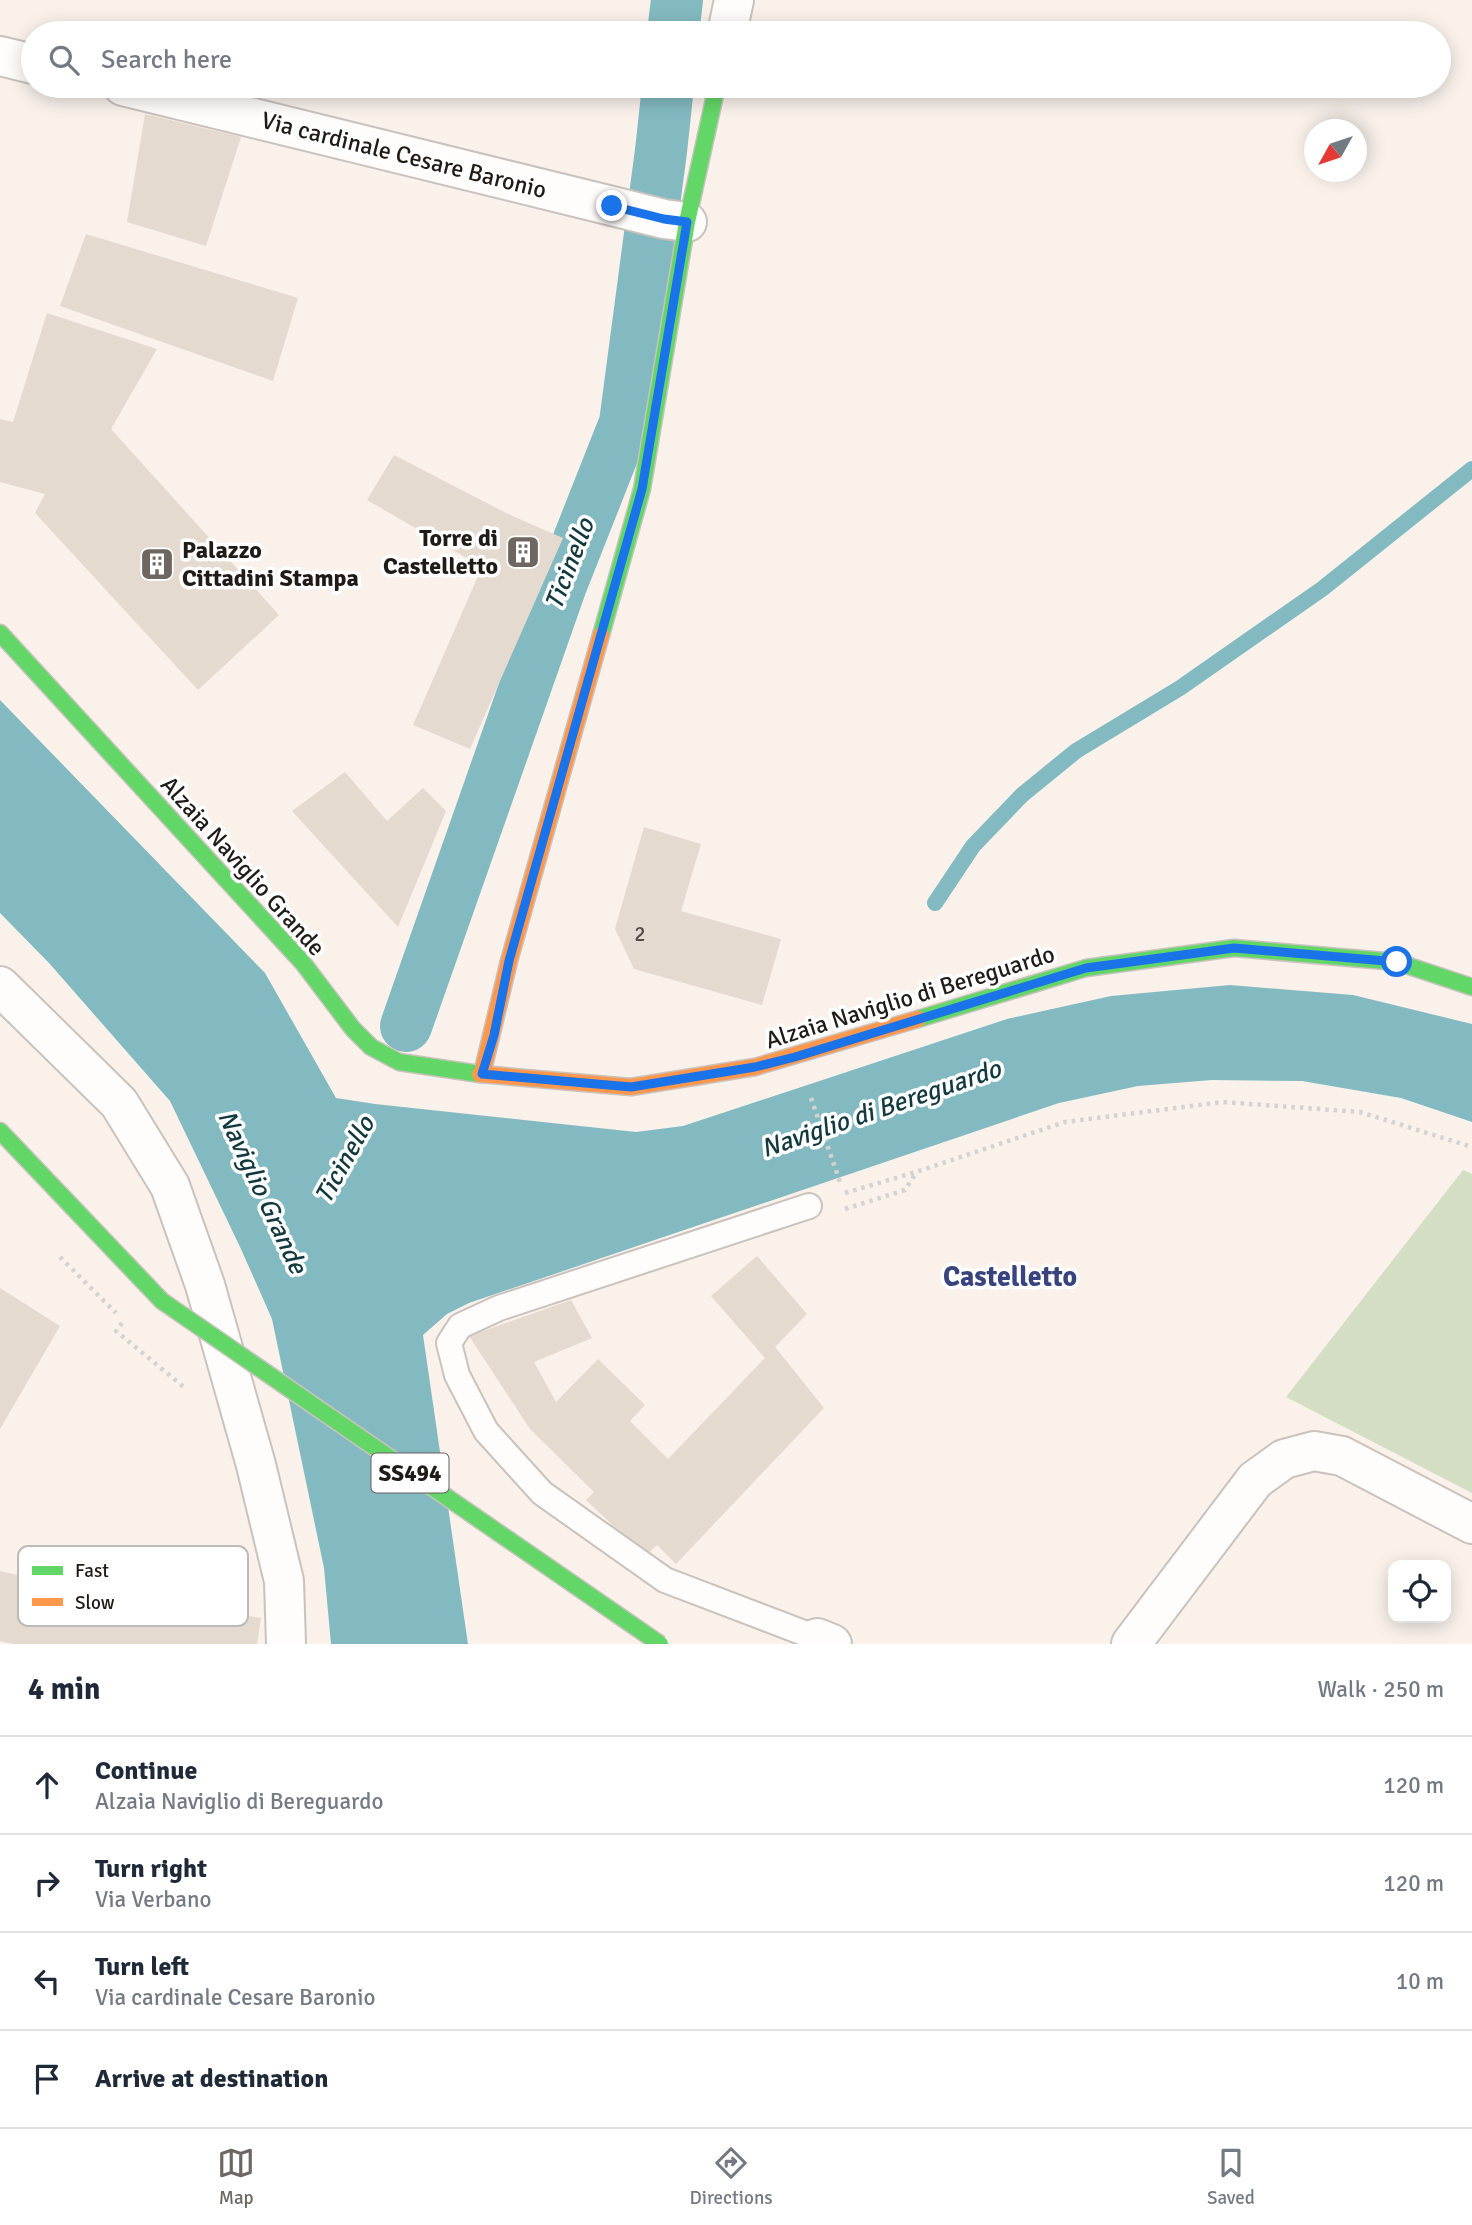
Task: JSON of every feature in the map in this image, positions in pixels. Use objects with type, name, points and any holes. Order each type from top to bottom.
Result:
[{"type":"street","points":[[730,21],[734,0]]},
{"type":"street","points":[[0,55],[21,61]]},
{"type":"street","name":"Via cardinale Cesare Baronio","points":[[171,98],[675,220]]},
{"type":"street","points":[[482,1074],[494,1035],[509,961],[642,489],[675,220],[713,98]]},
{"type":"street","name":"Alzaia Naviglio Grande","points":[[0,633],[303,963],[371,1047],[399,1062],[482,1074]]},
{"type":"street","name":"Alzaia Naviglio di Bereguardo","points":[[482,1074],[631,1087],[755,1067],[1086,968],[1234,948],[1397,962],[1472,987]]},
{"type":"street","points":[[0,986],[118,1103],[170,1186],[205,1285],[256,1465],[284,1581],[286,1644]]},
{"type":"street","name":"SS494","points":[[0,1131],[162,1301],[660,1644]]},
{"type":"street","points":[[1131,1644],[1255,1480],[1284,1459],[1314,1451],[1342,1456],[1472,1524]]},
{"type":"lane","points":[[809,1206],[499,1308],[460,1326],[449,1343],[457,1375],[486,1431],[542,1493],[665,1580],[824,1641]]},
{"type":"path","points":[[810,1096],[845,1194],[1065,1122],[1223,1102],[1360,1112],[1472,1147]]},
{"type":"path","points":[[809,1206],[825,1215],[905,1190],[916,1172]]},
{"type":"path","points":[[124,1320],[116,1331],[193,1394]]},
{"type":"green space","points":[[1463,1170],[1472,1174],[1472,1493],[1286,1397]]},
{"type":"water","points":[[0,700],[265,973],[336,1098],[636,1132],[683,1126],[1007,1019],[1111,996],[1230,985],[1353,995],[1472,1024],[1472,1122],[1401,1098],[1302,1081],[1212,1080],[1138,1086],[1059,1103],[469,1303],[447,1314],[423,1335],[468,1644],[331,1644],[324,1568],[272,1319],[241,1249],[170,1101],[49,963],[0,913]]},
{"type":"building","points":[[145,114],[241,137],[206,246],[127,222]]},
{"type":"building","points":[[86,234],[298,298],[273,381],[60,306]]},
{"type":"building","name":"Palazzo Cittadini Stampa","points":[[47,313],[157,349],[111,429],[279,615],[198,690],[35,513],[45,494],[0,482],[0,419],[13,422]]},
{"type":"building","points":[[394,455],[506,513],[563,538],[470,749],[413,725],[482,567],[367,500]]},
{"type":"building","points":[[345,772],[387,821],[423,788],[446,811],[398,927],[292,811]]},
{"type":"building","points":[[644,827],[701,844],[681,911],[781,939],[762,1005],[634,969],[615,929]]},
{"type":"building","points":[[757,1256],[807,1314],[775,1347],[824,1408],[676,1564],[657,1545],[645,1556],[586,1500],[594,1492],[530,1429],[469,1336],[571,1300],[592,1338],[534,1362],[556,1402],[598,1359],[645,1405],[630,1421],[668,1459],[765,1358],[711,1296]]},
{"type":"building","points":[[0,1288],[60,1326],[0,1429]]},
{"type":"building","points":[[0,1571],[18,1575],[18,1626],[248,1626],[248,1616],[261,1618],[257,1644],[13,1644],[0,1641]]},
{"type":"waterway","name":"Ticinello","points":[[674,21],[677,0]]},
{"type":"waterway","name":"Ticinello","points":[[406,1026],[561,585],[625,423],[667,98]]},
{"type":"waterway","points":[[935,903],[973,846],[1022,795],[1076,751],[1180,688],[1322,589],[1472,469]]},
{"type":"traffic: fast","points":[[601,635],[642,489],[687,222],[714,98]]},
{"type":"traffic: fast","points":[[0,633],[303,963],[353,1029],[371,1047],[399,1062],[480,1074]]},
{"type":"traffic: fast","points":[[918,1019],[1086,968],[1234,948],[1397,962],[1472,987]]},
{"type":"traffic: fast","points":[[0,1131],[162,1301]]},
{"type":"traffic: fast","points":[[162,1301],[660,1644]]},
{"type":"traffic: slow","points":[[482,1074],[509,961],[601,635]]},
{"type":"traffic: slow","points":[[480,1074],[631,1087],[755,1067],[918,1019]]},
{"type":"place","name":"Torre di Castelletto","points":[[523,552]]},
{"type":"place","name":"Palazzo Cittadini Stampa","points":[[157,564]]},
{"type":"district","name":"Castelletto","points":[[1010,1277]]},
{"type":"route","points":[[612,206],[687,222],[642,489],[509,961],[494,1035],[482,1074],[631,1087],[755,1067],[1086,968],[1234,948],[1397,962]]},
{"type":"water label","name":"Naviglio di Bereguardo","points":[[881,1109]]},
{"type":"water label","name":"Naviglio Grande","points":[[262,1192]]}]
